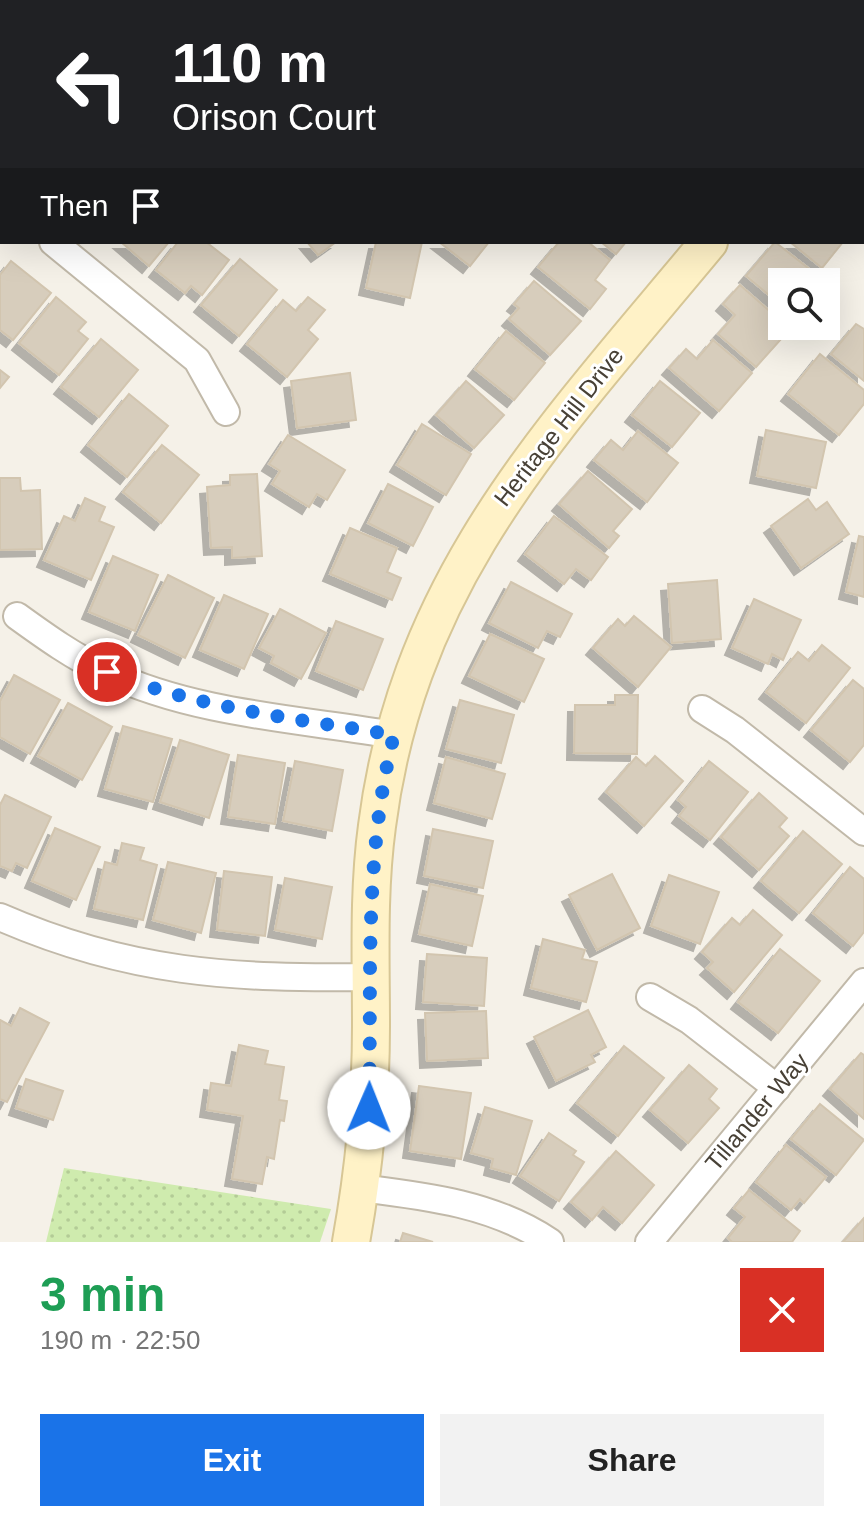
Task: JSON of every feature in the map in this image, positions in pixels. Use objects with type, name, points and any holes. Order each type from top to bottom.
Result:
[{"type":"street","points":[[55,244],[197,360],[226,412]]},
{"type":"street","name":"Heritage Hill Drive","points":[[351,1242],[361,1188],[369,1108],[371,893],[377,826],[394,735],[430,631],[458,571],[529,459],[707,244]]},
{"type":"street","points":[[17,616],[61,648],[107,672],[155,691],[199,702],[394,735]]},
{"type":"street","points":[[702,709],[735,730],[864,832]]},
{"type":"street","points":[[0,917],[107,956],[175,970],[267,978],[370,977]]},
{"type":"street","name":"Tillander Way","points":[[649,1242],[864,982]]},
{"type":"street","points":[[650,997],[689,1020],[777,1088]]},
{"type":"street","points":[[361,1188],[457,1202],[500,1216],[550,1242]]},
{"type":"green space","points":[[64,1168],[331,1209],[320,1242],[46,1242]]},
{"type":"building","points":[[123,244],[167,244],[149,266]]},
{"type":"building","points":[[176,244],[209,244],[229,260],[202,295],[191,286],[185,293],[156,270]]},
{"type":"building","points":[[309,244],[333,244],[318,255]]},
{"type":"building","points":[[376,244],[422,244],[410,298],[366,288]]},
{"type":"building","points":[[442,244],[487,244],[470,266]]},
{"type":"building","points":[[557,244],[590,244],[610,260],[595,280],[606,289],[590,309],[538,267]]},
{"type":"building","points":[[604,244],[624,244],[616,254]]},
{"type":"building","points":[[773,244],[778,244],[808,268],[768,268],[768,294],[746,276]]},
{"type":"building","points":[[792,244],[841,244],[822,268]]},
{"type":"building","points":[[240,259],[277,290],[239,336],[201,305]]},
{"type":"building","points":[[11,261],[51,293],[13,340],[0,330],[0,275]]},
{"type":"building","points":[[534,281],[581,321],[550,355],[509,319],[519,308],[514,304]]},
{"type":"building","points":[[740,285],[768,310],[768,340],[780,340],[756,367],[718,334],[735,315],[723,304]]},
{"type":"building","points":[[56,297],[86,322],[78,331],[88,339],[59,375],[19,343]]},
{"type":"building","points":[[308,297],[325,310],[308,330],[318,339],[287,377],[247,344],[283,300],[296,311]]},
{"type":"building","points":[[856,324],[864,329],[864,381],[831,354]]},
{"type":"building","points":[[506,331],[545,363],[514,400],[475,369]]},
{"type":"building","points":[[101,339],[138,370],[99,417],[61,387]]},
{"type":"building","points":[[713,340],[752,373],[719,411],[669,368],[686,349],[697,359]]},
{"type":"building","points":[[820,354],[864,390],[864,404],[839,435],[788,394]]},
{"type":"building","points":[[0,370],[9,377],[0,388]]},
{"type":"building","points":[[350,373],[356,420],[297,428],[291,381]]},
{"type":"building","points":[[466,381],[504,415],[474,448],[436,415]]},
{"type":"building","points":[[660,381],[700,413],[672,447],[632,415]]},
{"type":"building","points":[[129,394],[168,426],[127,477],[88,445]]},
{"type":"building","points":[[422,424],[471,454],[446,495],[397,465]]},
{"type":"building","points":[[766,430],[826,442],[816,488],[757,476]]},
{"type":"building","points":[[638,431],[678,463],[647,502],[594,460],[611,440],[623,450]]},
{"type":"building","points":[[288,435],[345,470],[327,500],[317,494],[309,507],[272,484],[280,471],[269,464]]},
{"type":"building","points":[[162,445],[199,475],[161,523],[123,492]]},
{"type":"building","points":[[588,471],[632,509],[613,531],[619,536],[609,548],[559,504]]},
{"type":"building","points":[[257,474],[262,556],[232,558],[232,547],[211,548],[207,487],[230,485],[230,475]]},
{"type":"building","points":[[0,478],[20,478],[21,491],[40,490],[42,549],[0,550]]},
{"type":"building","points":[[388,484],[433,507],[413,546],[368,523]]},
{"type":"building","points":[[85,498],[105,507],[99,521],[114,527],[91,580],[44,560],[64,516],[75,521]]},
{"type":"building","points":[[808,499],[816,510],[827,502],[849,534],[801,568],[771,526]]},
{"type":"building","points":[[554,516],[608,557],[591,580],[576,569],[564,584],[525,554]]},
{"type":"building","points":[[350,528],[397,548],[387,572],[401,578],[392,600],[330,574]]},
{"type":"building","points":[[859,536],[864,537],[864,597],[846,592]]},
{"type":"building","points":[[113,556],[158,575],[135,631],[89,612]]},
{"type":"building","points":[[168,575],[214,598],[185,658],[138,635]]},
{"type":"building","points":[[717,580],[721,639],[672,643],[668,584]]},
{"type":"building","points":[[511,582],[572,614],[560,637],[547,631],[538,648],[489,623]]},
{"type":"building","points":[[224,595],[268,614],[244,669],[200,650]]},
{"type":"building","points":[[754,599],[801,620],[783,660],[772,654],[768,664],[732,648]]},
{"type":"building","points":[[280,609],[326,633],[301,679],[271,663],[274,656],[259,648]]},
{"type":"building","points":[[634,616],[671,647],[638,687],[593,648],[618,619],[625,626]]},
{"type":"building","points":[[336,621],[383,639],[363,690],[316,671]]},
{"type":"building","points":[[490,634],[544,659],[524,702],[469,676]]},
{"type":"building","points":[[822,645],[850,668],[806,723],[766,692],[798,652],[809,661]]},
{"type":"building","points":[[14,675],[60,700],[30,754],[0,737],[0,701]]},
{"type":"building","points":[[853,680],[864,689],[864,745],[850,762],[811,730]]},
{"type":"building","points":[[615,695],[638,695],[637,754],[574,753],[575,705],[615,705]]},
{"type":"building","points":[[460,700],[514,715],[501,763],[446,749]]},
{"type":"building","points":[[68,703],[112,727],[82,780],[38,756]]},
{"type":"building","points":[[123,726],[172,739],[153,802],[105,789]]},
{"type":"building","points":[[180,740],[229,755],[209,818],[160,802]]},
{"type":"building","points":[[238,755],[285,763],[275,824],[228,817]]},
{"type":"building","points":[[655,756],[683,781],[644,826],[606,792],[636,757],[646,766]]},
{"type":"building","points":[[446,757],[505,774],[492,819],[434,803]]},
{"type":"building","points":[[295,761],[343,770],[332,831],[283,821]]},
{"type":"building","points":[[709,761],[748,792],[710,840],[679,816],[686,807],[678,800]]},
{"type":"building","points":[[759,793],[787,818],[779,827],[789,836],[759,870],[721,837]]},
{"type":"building","points":[[5,795],[51,817],[27,868],[16,863],[12,871],[0,866],[0,805]]},
{"type":"building","points":[[55,828],[100,847],[76,900],[32,881]]},
{"type":"building","points":[[433,829],[493,841],[483,888],[424,876]]},
{"type":"building","points":[[803,831],[842,864],[799,913],[761,881]]},
{"type":"building","points":[[122,843],[144,848],[140,860],[157,865],[143,920],[94,909],[105,862],[117,865]]},
{"type":"building","points":[[168,862],[216,873],[201,933],[153,920]]},
{"type":"building","points":[[850,867],[864,879],[864,932],[853,946],[813,913]]},
{"type":"building","points":[[224,871],[272,877],[265,936],[217,930]]},
{"type":"building","points":[[612,874],[640,928],[597,950],[569,895]]},
{"type":"building","points":[[669,875],[719,892],[700,944],[651,926]]},
{"type":"building","points":[[285,878],[332,887],[322,939],[275,930]]},
{"type":"building","points":[[430,884],[483,896],[472,946],[419,934]]},
{"type":"building","points":[[753,910],[782,935],[734,992],[707,968],[713,962],[702,952],[732,918],[740,925]]},
{"type":"building","points":[[543,939],[585,950],[582,959],[597,962],[586,1002],[531,988]]},
{"type":"building","points":[[780,949],[820,981],[778,1033],[738,1002]]},
{"type":"building","points":[[427,954],[487,958],[484,1006],[423,1002]]},
{"type":"building","points":[[20,1008],[49,1023],[7,1102],[0,1099],[0,1020],[11,1026]]},
{"type":"building","points":[[588,1010],[606,1047],[591,1055],[595,1062],[556,1081],[534,1037]]},
{"type":"building","points":[[486,1011],[488,1058],[427,1061],[425,1013]]},
{"type":"building","points":[[239,1045],[268,1051],[265,1064],[284,1067],[279,1100],[287,1101],[284,1121],[280,1120],[274,1159],[267,1157],[262,1184],[232,1179],[243,1116],[207,1110],[211,1083],[231,1086]]},
{"type":"building","points":[[624,1046],[664,1078],[618,1136],[577,1103]]},
{"type":"building","points":[[861,1053],[864,1055],[864,1119],[830,1089]]},
{"type":"building","points":[[689,1065],[717,1089],[709,1099],[719,1108],[688,1143],[650,1110]]},
{"type":"building","points":[[26,1079],[63,1091],[53,1120],[16,1108]]},
{"type":"building","points":[[419,1086],[471,1093],[461,1159],[410,1151]]},
{"type":"building","points":[[820,1104],[864,1140],[836,1175],[791,1139]]},
{"type":"building","points":[[485,1107],[532,1121],[516,1175],[491,1168],[493,1159],[471,1153]]},
{"type":"building","points":[[549,1133],[576,1151],[573,1155],[584,1162],[559,1201],[520,1176]]},
{"type":"building","points":[[786,1145],[826,1177],[804,1203],[800,1199],[791,1210],[756,1182]]},
{"type":"building","points":[[616,1151],[654,1185],[622,1223],[603,1207],[592,1220],[571,1202]]},
{"type":"building","points":[[749,1190],[800,1231],[792,1242],[732,1242],[728,1238],[745,1217],[734,1208]]},
{"type":"building","points":[[864,1218],[864,1242],[843,1242]]},
{"type":"building","points":[[403,1233],[433,1242],[400,1242]]},
{"type":"route","points":[[107,672],[155,691],[199,702],[394,735],[377,826],[371,893],[369,1108]]}]
